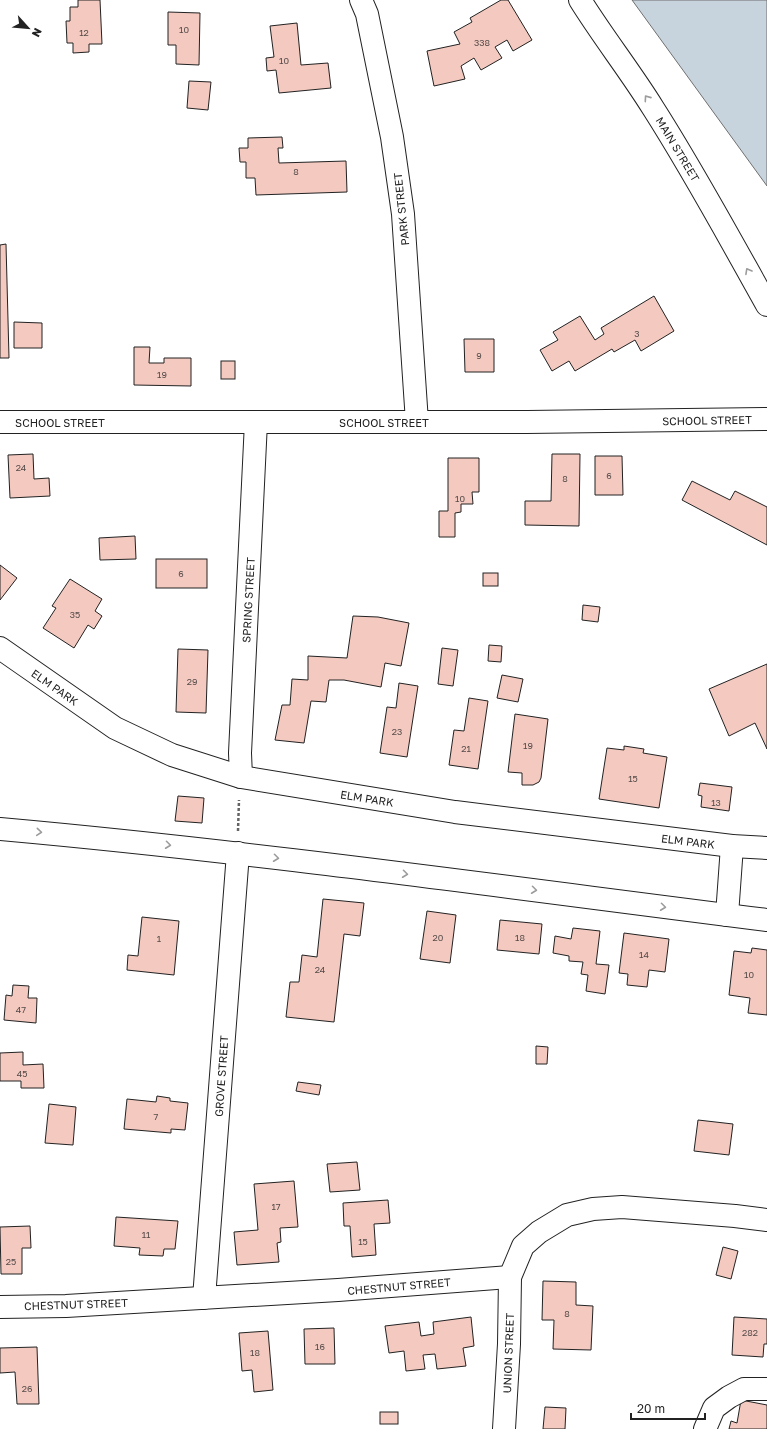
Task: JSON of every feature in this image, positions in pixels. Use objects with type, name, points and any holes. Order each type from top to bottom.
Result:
[{"type":"street","name":"PARK STREET","points":[[361,0],[367,14],[391,130],[403,214],[417,422]]},
{"type":"street","name":"MAIN STREET","points":[[580,0],[597,27],[653,106],[705,193],[767,305]]},
{"type":"street","name":"SCHOOL STREET","points":[[0,422],[527,422],[767,419]]},
{"type":"street","name":"SPRING STREET","points":[[241,777],[240,753],[256,422]]},
{"type":"street","name":"ELM PARK","points":[[0,648],[115,728],[172,755],[241,777],[456,812],[732,846],[767,848]]},
{"type":"street","points":[[0,829],[124,840],[238,853],[767,920]]},
{"type":"street","points":[[727,915],[732,846]]},
{"type":"street","name":"GROVE STREET","points":[[204,1298],[238,853]]},
{"type":"street","points":[[510,1277],[523,1246],[539,1232],[567,1215],[593,1209],[622,1207],[704,1213],[767,1220]]},
{"type":"street","name":"CHESTNUT STREET","points":[[0,1307],[66,1306],[204,1298],[510,1277]]},
{"type":"street","name":"UNION STREET","points":[[504,1429],[510,1344],[510,1277]]},
{"type":"street","points":[[705,1429],[714,1408],[729,1396],[744,1389],[767,1389]]},
{"type":"path","points":[[238,853],[241,777]]},
{"type":"shaded area","points":[[632,0],[767,0],[767,186]]},
{"type":"building","points":[[78,0],[100,0],[102,44],[89,44],[89,52],[73,53],[73,43],[67,43],[66,21],[70,21],[70,7],[78,7]]},
{"type":"building","points":[[501,0],[508,0],[532,40],[513,51],[507,40],[495,47],[502,58],[481,70],[474,58],[461,66],[465,79],[434,86],[427,51],[460,44],[454,32],[472,22],[470,18]]},
{"type":"building","points":[[168,12],[200,13],[199,65],[176,64],[176,45],[168,45]]},
{"type":"building","points":[[297,23],[301,65],[328,63],[331,88],[279,93],[276,70],[267,71],[266,58],[274,57],[270,26]]},
{"type":"building","points":[[189,81],[211,82],[208,110],[187,108]]},
{"type":"building","points":[[282,137],[283,148],[278,148],[279,163],[346,161],[347,192],[256,195],[255,178],[246,178],[246,162],[240,162],[239,148],[248,148],[248,138]]},
{"type":"building","points":[[6,244],[9,358],[0,358],[0,245]]},
{"type":"building","points":[[654,296],[674,331],[641,351],[635,340],[614,352],[612,349],[575,371],[569,361],[552,371],[540,350],[558,340],[553,332],[580,316],[595,340],[604,334],[601,328]]},
{"type":"building","points":[[14,322],[42,323],[42,348],[14,348]]},
{"type":"building","points":[[464,339],[494,339],[494,372],[465,372]]},
{"type":"building","points":[[134,347],[150,347],[149,363],[164,363],[164,358],[191,358],[191,386],[134,385]]},
{"type":"building","points":[[221,361],[235,361],[235,379],[221,379]]},
{"type":"building","points":[[33,454],[34,479],[49,478],[50,496],[10,498],[8,455]]},
{"type":"building","points":[[552,454],[580,454],[579,526],[525,525],[525,501],[551,501]]},
{"type":"building","points":[[595,456],[622,456],[623,495],[595,495]]},
{"type":"building","points":[[448,458],[479,458],[479,492],[472,492],[473,504],[461,504],[461,512],[455,513],[455,537],[439,537],[439,511],[448,511]]},
{"type":"building","points":[[692,481],[730,500],[735,491],[767,507],[767,545],[682,500]]},
{"type":"building","points":[[135,536],[136,559],[100,560],[99,538]]},
{"type":"building","points":[[156,559],[207,559],[207,588],[156,588]]},
{"type":"building","points":[[0,565],[17,578],[0,600]]},
{"type":"building","points":[[483,573],[498,573],[498,586],[483,586]]},
{"type":"building","points":[[70,579],[102,599],[95,611],[102,616],[94,629],[88,625],[74,648],[43,628],[56,608],[52,606]]},
{"type":"building","points":[[583,605],[600,607],[598,622],[582,620]]},
{"type":"building","points":[[353,616],[378,617],[409,623],[401,666],[385,663],[381,687],[344,680],[329,680],[326,702],[311,701],[304,743],[275,740],[282,705],[290,705],[292,679],[308,680],[308,656],[347,658]]},
{"type":"building","points":[[489,645],[502,646],[501,662],[488,661]]},
{"type":"building","points":[[442,648],[458,650],[453,686],[438,684]]},
{"type":"building","points":[[178,649],[208,650],[206,713],[176,712]]},
{"type":"building","points":[[767,664],[767,749],[755,723],[729,736],[709,689]]},
{"type":"building","points":[[502,675],[523,679],[518,702],[497,698]]},
{"type":"building","points":[[399,683],[418,686],[407,757],[380,753],[387,707],[396,708]]},
{"type":"building","points":[[469,698],[488,701],[478,769],[449,765],[454,730],[464,731]]},
{"type":"building","points":[[515,714],[548,719],[541,778],[539,782],[533,785],[522,785],[522,773],[508,772]]},
{"type":"building","points":[[624,746],[644,749],[643,753],[667,757],[659,808],[599,799],[607,748],[624,750]]},
{"type":"building","points":[[700,783],[732,787],[729,811],[701,807],[702,796],[698,795]]},
{"type":"building","points":[[178,796],[204,798],[202,823],[175,821]]},
{"type":"building","points":[[323,899],[364,903],[360,936],[344,934],[334,1022],[286,1017],[290,982],[299,982],[302,955],[317,957]]},
{"type":"building","points":[[427,911],[456,915],[450,963],[420,959]]},
{"type":"building","points":[[142,917],[179,921],[174,975],[127,970],[128,955],[138,956]]},
{"type":"building","points":[[500,920],[542,924],[539,954],[497,950]]},
{"type":"building","points":[[573,928],[600,931],[596,964],[609,965],[605,994],[586,991],[588,975],[581,974],[583,962],[569,961],[569,956],[553,953],[555,936],[571,939]]},
{"type":"building","points":[[624,933],[669,939],[665,972],[649,970],[647,987],[627,985],[628,974],[619,973]]},
{"type":"building","points":[[752,948],[767,950],[767,1015],[748,1013],[750,998],[729,995],[734,951],[751,953]]},
{"type":"building","points":[[13,985],[29,986],[28,998],[37,998],[36,1023],[4,1020],[6,995],[12,996]]},
{"type":"building","points":[[536,1046],[548,1047],[547,1064],[536,1064]]},
{"type":"building","points":[[23,1052],[23,1065],[43,1064],[44,1088],[21,1088],[21,1081],[0,1081],[0,1053]]},
{"type":"building","points":[[298,1082],[321,1085],[319,1095],[296,1091]]},
{"type":"building","points":[[157,1096],[170,1098],[170,1101],[188,1103],[185,1130],[171,1129],[171,1133],[124,1129],[127,1099],[156,1102]]},
{"type":"building","points":[[49,1104],[76,1107],[73,1145],[45,1143]]},
{"type":"building","points":[[698,1120],[733,1124],[729,1155],[694,1151]]},
{"type":"building","points":[[357,1162],[360,1190],[330,1192],[327,1164]]},
{"type":"building","points":[[294,1181],[298,1227],[280,1228],[281,1242],[277,1243],[279,1262],[237,1265],[234,1232],[258,1230],[254,1184]]},
{"type":"building","points":[[388,1200],[390,1223],[374,1224],[376,1255],[352,1257],[350,1226],[344,1226],[343,1203]]},
{"type":"building","points":[[116,1217],[178,1221],[175,1249],[164,1249],[163,1256],[139,1255],[140,1248],[114,1246]]},
{"type":"building","points":[[30,1226],[31,1248],[22,1248],[22,1274],[1,1274],[0,1227]]},
{"type":"building","points":[[723,1247],[738,1251],[731,1279],[716,1275]]},
{"type":"building","points":[[543,1281],[576,1282],[576,1305],[593,1306],[591,1350],[553,1349],[554,1320],[542,1320]]},
{"type":"building","points":[[471,1317],[474,1346],[463,1348],[466,1366],[437,1369],[435,1354],[423,1355],[425,1369],[406,1371],[404,1351],[389,1353],[385,1326],[419,1322],[421,1336],[434,1334],[433,1322]]},
{"type":"building","points":[[734,1317],[767,1319],[767,1344],[764,1344],[763,1357],[732,1355]]},
{"type":"building","points":[[334,1328],[335,1364],[305,1364],[304,1329]]},
{"type":"building","points":[[268,1331],[273,1390],[254,1392],[252,1370],[242,1371],[239,1333]]},
{"type":"building","points":[[37,1347],[39,1404],[17,1404],[15,1372],[0,1373],[0,1348]]},
{"type":"building","points":[[741,1400],[767,1405],[767,1429],[729,1429],[731,1421],[737,1423]]},
{"type":"building","points":[[545,1407],[566,1408],[565,1429],[543,1429]]},
{"type":"building","points":[[380,1412],[398,1412],[398,1424],[380,1424]]}]
